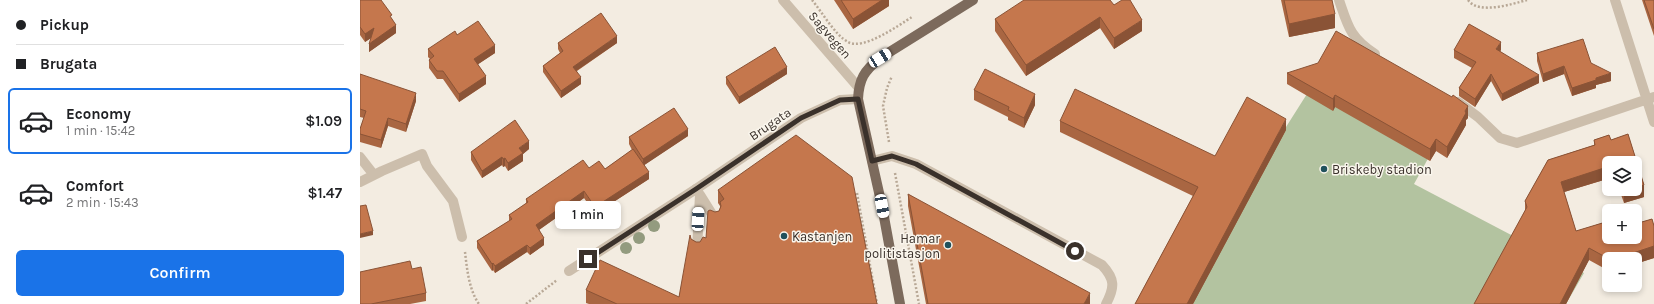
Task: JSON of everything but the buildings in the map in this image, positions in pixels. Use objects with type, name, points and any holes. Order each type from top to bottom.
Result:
[{"type":"main road","points":[[900,304],[872,161],[858,99],[859,88],[863,75],[869,66],[973,0]]},
{"type":"street","name":"Sagvegen","points":[[783,0],[859,88]]},
{"type":"street","points":[[1339,0],[1348,28],[1356,40],[1386,61]]},
{"type":"street","points":[[1615,0],[1651,98],[1654,122]]},
{"type":"street","points":[[1447,96],[1478,117],[1500,138],[1517,143],[1651,98]]},
{"type":"street","name":"Brugata","points":[[569,271],[698,192],[801,118],[840,100],[858,99]]},
{"type":"street","points":[[360,182],[422,154],[427,166],[453,201],[462,237]]},
{"type":"street","points":[[872,161],[892,156],[916,164],[1102,266],[1110,274],[1112,279],[1111,294],[1106,304]]},
{"type":"street","points":[[360,157],[374,175]]},
{"type":"street","points":[[698,192],[715,219]]},
{"type":"street","points":[[697,250],[698,192]]},
{"type":"path","points":[[812,0],[842,37],[849,43],[858,44],[870,41],[914,16]]},
{"type":"path","points":[[1468,0],[1477,7],[1495,7],[1527,0]]},
{"type":"path","points":[[892,76],[887,88],[883,106],[919,304]]},
{"type":"path","points":[[857,193],[877,304]]},
{"type":"path","points":[[462,237],[468,275],[475,299],[479,304]]},
{"type":"path","points":[[526,304],[569,271]]},
{"type":"green space","name":"Briskeby stadion","points":[[1312,86],[1430,155],[1414,184],[1584,273],[1566,304],[1154,304],[1286,127]]},
{"type":"place","name":"Briskeby stadion","points":[[1324,169]]},
{"type":"place","name":"Kastanjen","points":[[784,236]]},
{"type":"place","name":"Hamar politistasjon","points":[[948,245]]},
{"type":"route","points":[[588,259],[696,189],[801,118],[840,100],[858,99],[872,161],[892,156],[916,164],[1075,251]]}]
